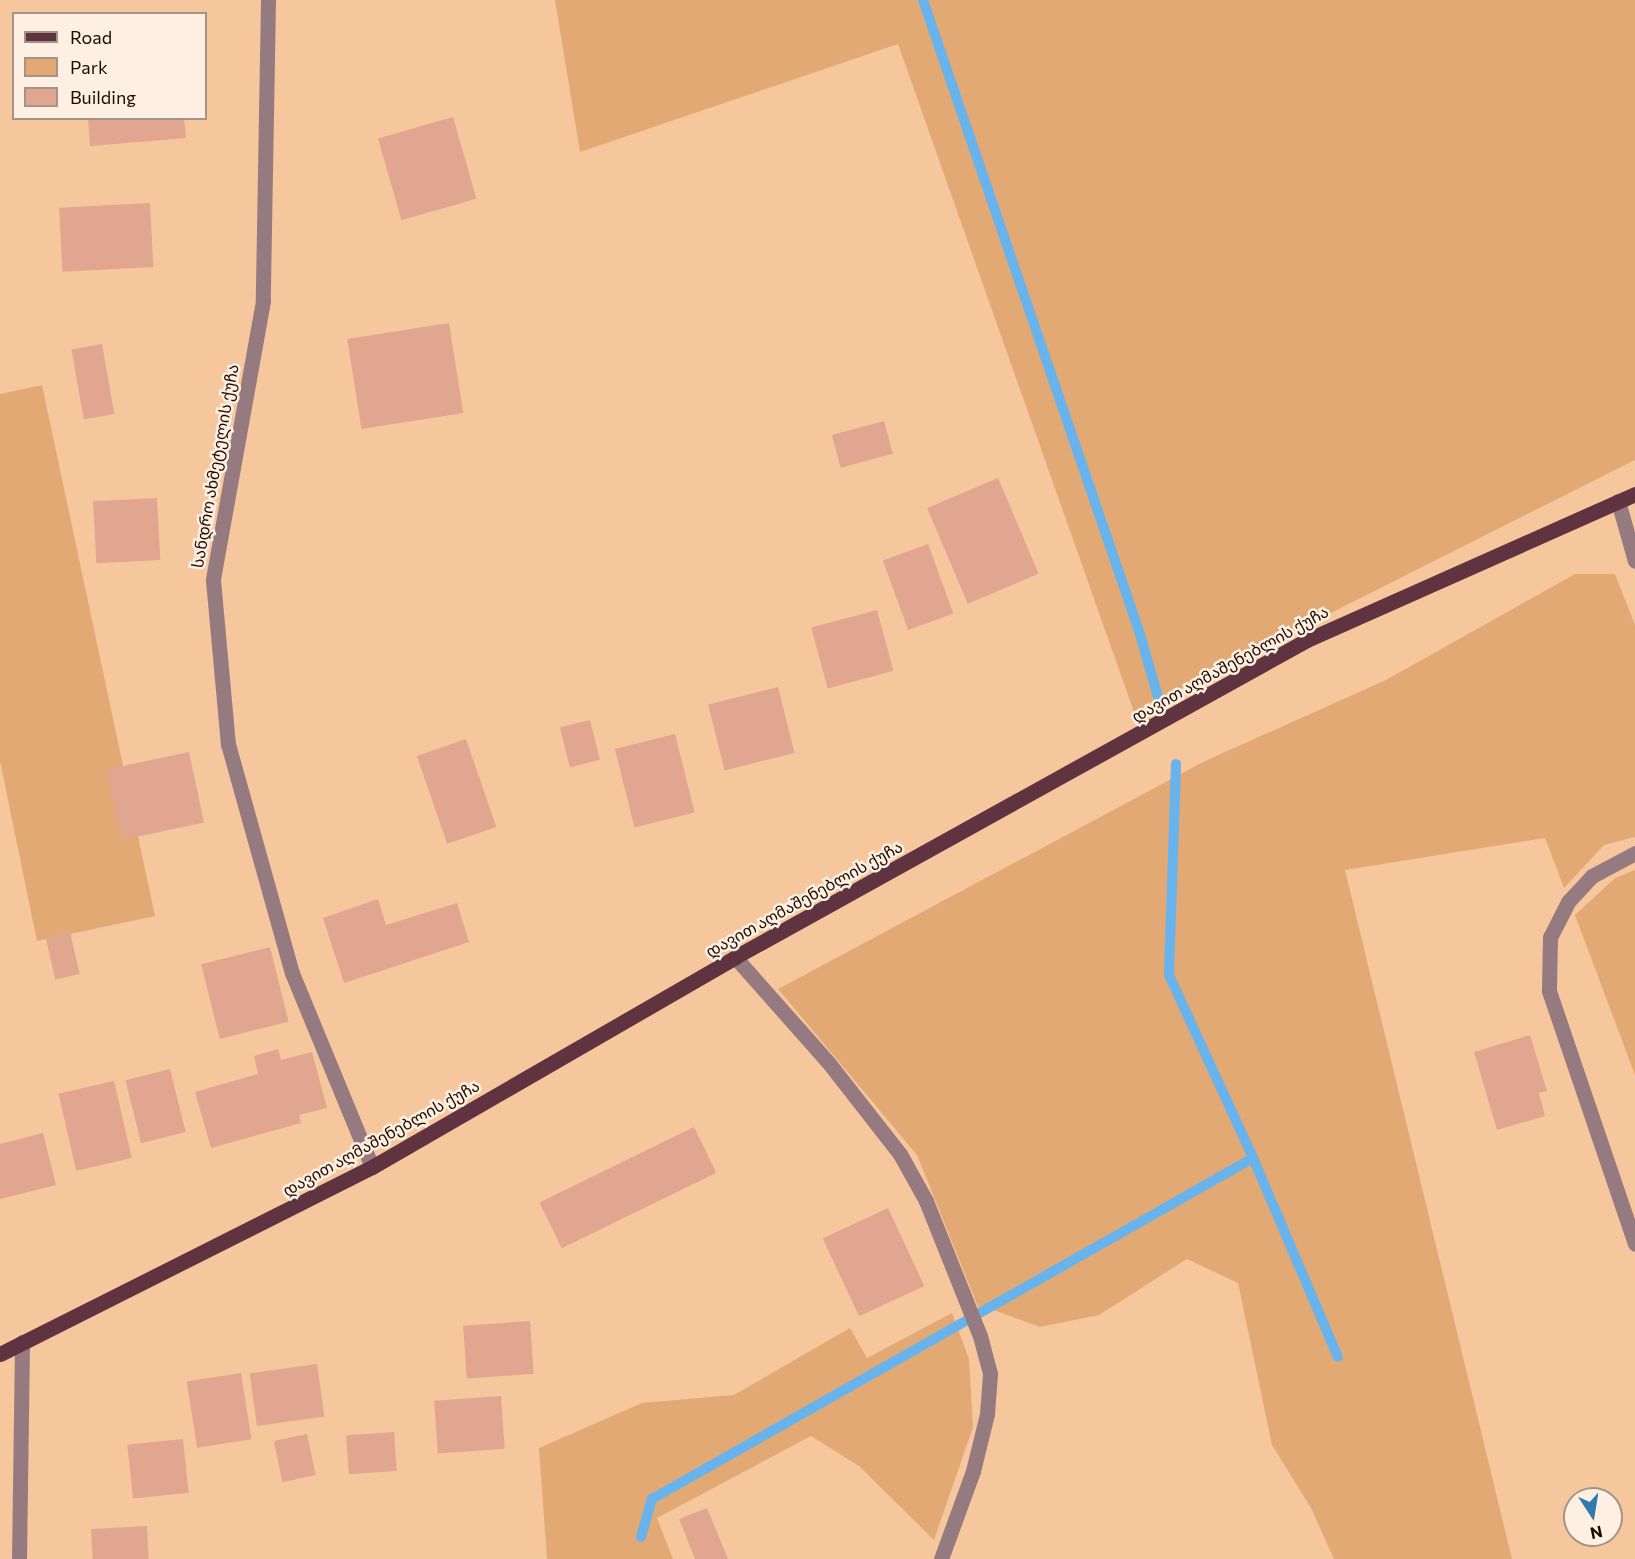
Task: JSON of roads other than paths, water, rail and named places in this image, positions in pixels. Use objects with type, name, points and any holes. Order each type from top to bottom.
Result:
[{"type":"main road","name":"დავით აღმაშენებლის ქუჩა","points":[[0,1354],[372,1167],[735,957],[1307,640],[1635,494]]},
{"type":"street","name":"სანდრო ახმეტელის ქუჩა","points":[[268,0],[263,301],[213,580],[228,744],[292,974],[372,1167]]},
{"type":"street","points":[[1618,501],[1635,561]]},
{"type":"street","points":[[1635,853],[1592,876],[1568,902],[1550,937],[1549,991],[1635,1244]]},
{"type":"street","points":[[735,957],[828,1062],[900,1154],[926,1201],[980,1336],[990,1374],[987,1414],[973,1471],[941,1559]]},
{"type":"street","points":[[20,1559],[22,1342]]},
{"type":"waterway","points":[[923,0],[1139,631],[1158,697]]},
{"type":"waterway","points":[[1176,764],[1169,975],[1253,1158],[1338,1357]]},
{"type":"waterway","points":[[641,1537],[652,1499],[1253,1158]]}]
